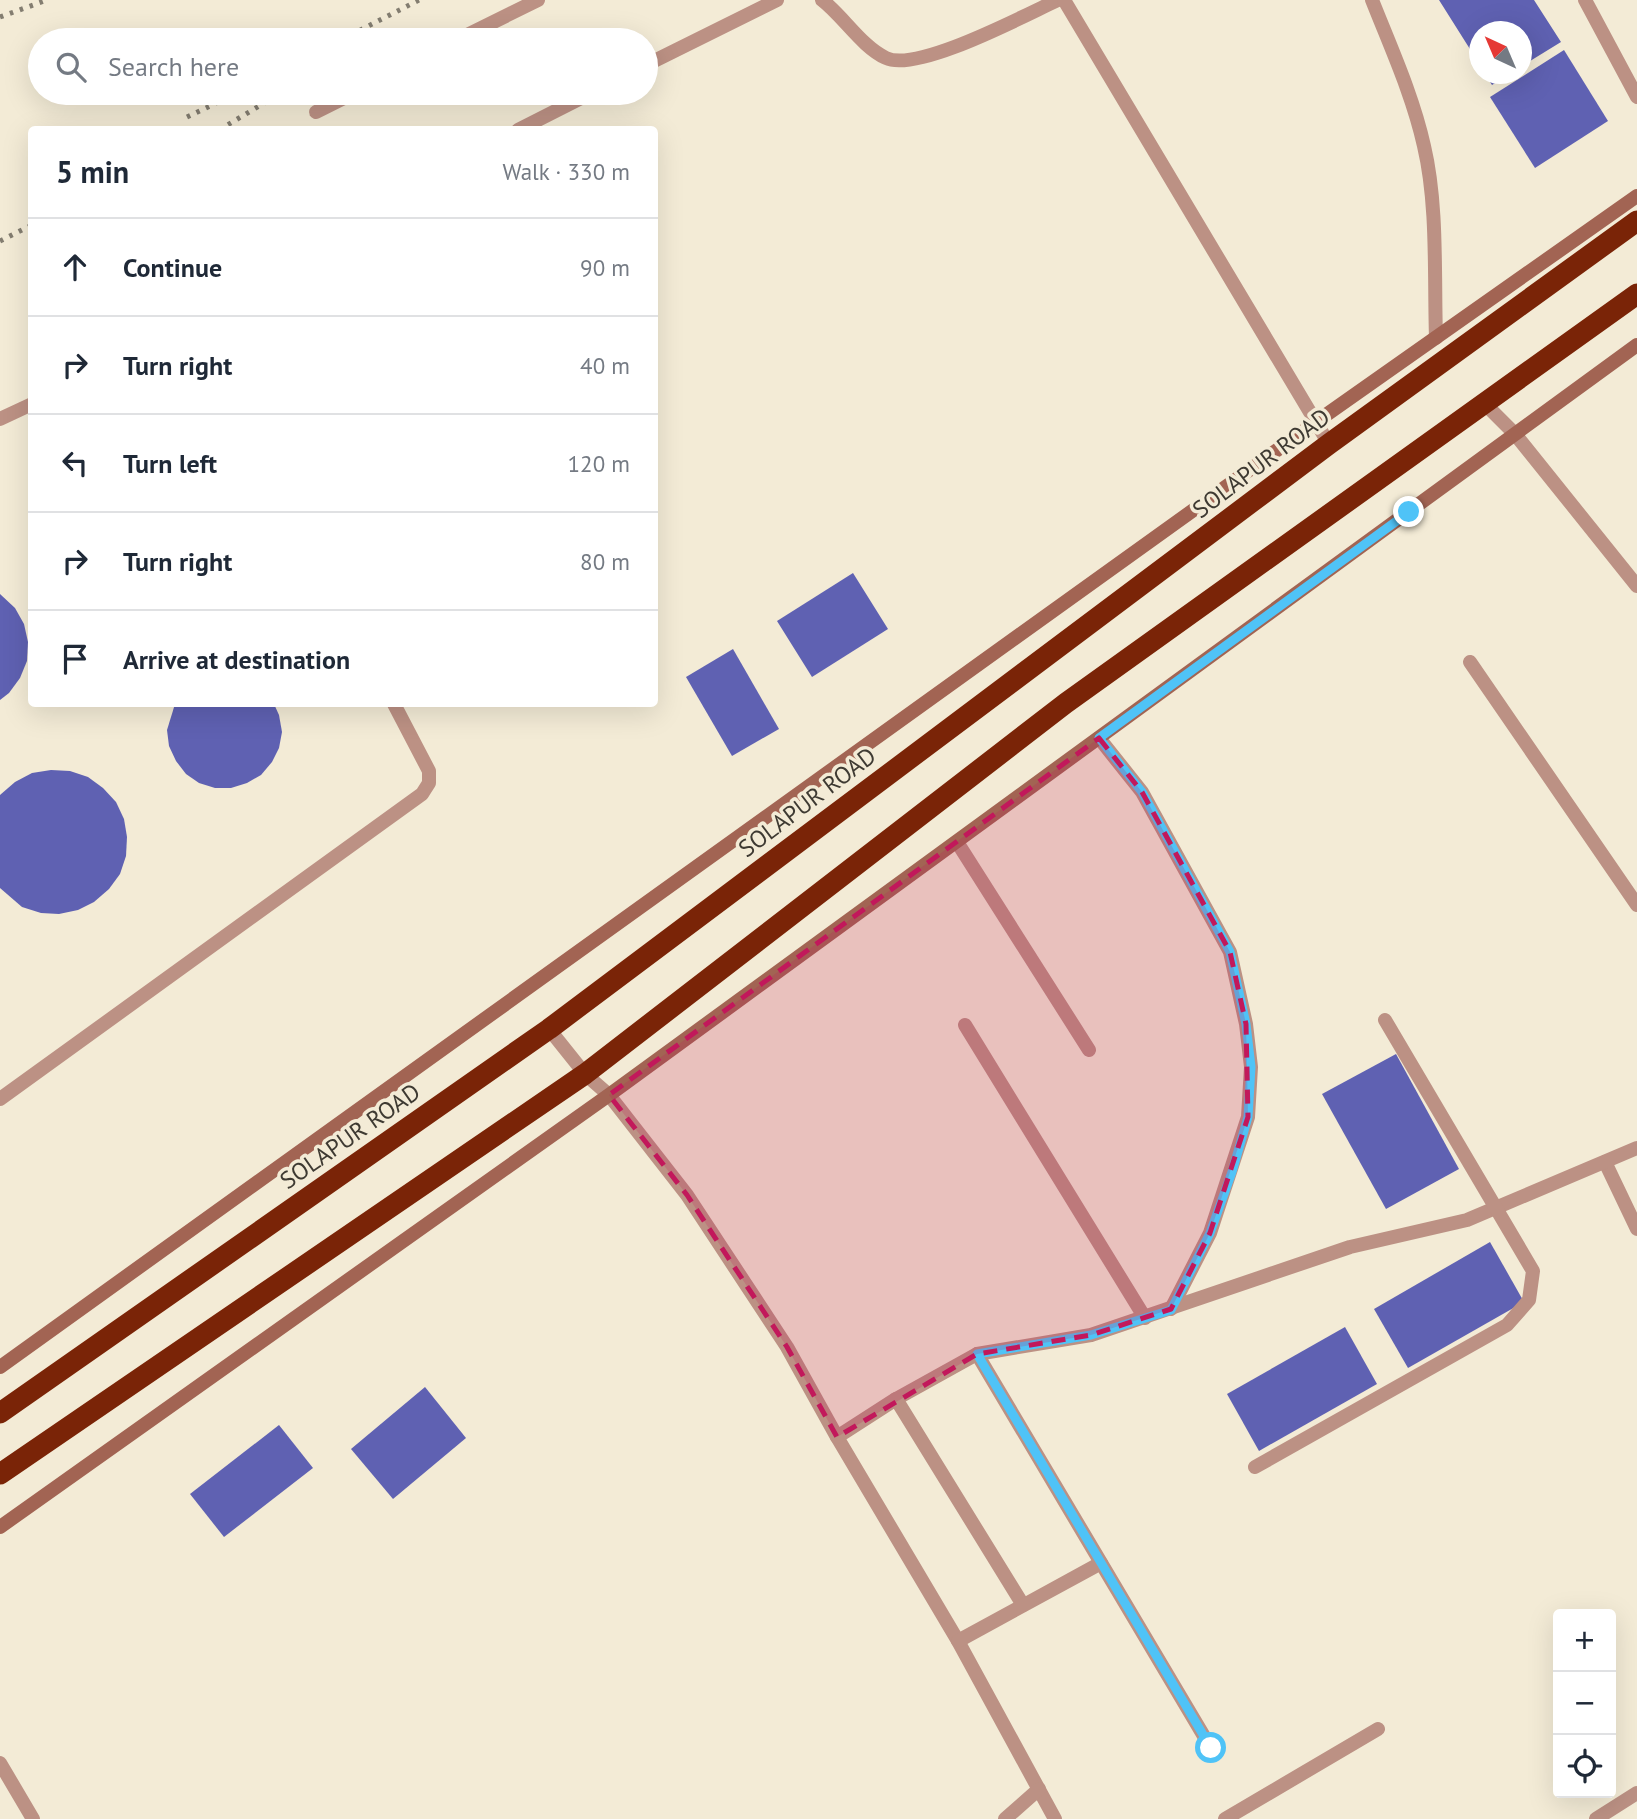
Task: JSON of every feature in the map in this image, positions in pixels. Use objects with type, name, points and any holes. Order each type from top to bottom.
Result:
[{"type":"highway","name":"SOLAPUR ROAD","points":[[0,1413],[549,1029],[1329,444],[1637,221]]},
{"type":"highway","points":[[0,1474],[585,1074],[1066,704],[1637,294]]},
{"type":"street","points":[[481,28],[538,0]]},
{"type":"street","points":[[658,59],[777,0]]},
{"type":"street","points":[[822,0],[836,11],[863,41],[886,59],[908,62],[943,52],[1058,0]]},
{"type":"street","points":[[1064,0],[1329,444]]},
{"type":"street","points":[[1372,0],[1414,108],[1425,148],[1431,186],[1436,338]]},
{"type":"street","points":[[1585,0],[1637,97]]},
{"type":"street","points":[[316,112],[330,105]]},
{"type":"street","points":[[526,126],[567,105]]},
{"type":"street","points":[[0,1367],[1317,422],[1637,196]]},
{"type":"street","points":[[0,1527],[608,1095],[1637,345]]},
{"type":"street","points":[[1483,402],[1515,434],[1637,586]]},
{"type":"street","points":[[0,419],[28,406]]},
{"type":"street","points":[[1470,662],[1637,905]]},
{"type":"street","points":[[0,1099],[422,794],[429,783],[429,771],[396,707]]},
{"type":"street","points":[[1099,738],[1142,792],[1230,952],[1246,1024],[1251,1067],[1248,1117],[1210,1233],[1171,1310]]},
{"type":"street","points":[[957,842],[1089,1050]]},
{"type":"street","points":[[1255,1467],[1507,1325],[1529,1300],[1533,1271],[1385,1020]]},
{"type":"street","points":[[965,1025],[1145,1318]]},
{"type":"street","points":[[549,1029],[585,1074],[608,1095],[695,1207],[787,1347],[837,1437],[958,1640],[1055,1819]]},
{"type":"street","points":[[837,1437],[896,1399],[977,1354],[1091,1335],[1350,1247],[1467,1220],[1637,1148]]},
{"type":"street","points":[[1605,1162],[1637,1229]]},
{"type":"street","points":[[977,1354],[1211,1748]]},
{"type":"street","points":[[896,1399],[1023,1605]]},
{"type":"street","points":[[958,1640],[1101,1563]]},
{"type":"street","points":[[1225,1819],[1378,1728]]},
{"type":"street","points":[[0,1763],[33,1819]]},
{"type":"street","points":[[1005,1819],[1039,1789]]},
{"type":"street","points":[[1596,1819],[1637,1793]]},
{"type":"highlighted area","points":[[1099,738],[1142,792],[1230,952],[1246,1024],[1248,1117],[1210,1233],[1171,1309],[1091,1335],[977,1354],[837,1437],[787,1347],[687,1195],[609,1095]]},
{"type":"building","points":[[1439,0],[1534,0],[1561,42],[1532,60],[1532,21],[1469,21],[1469,48]]},
{"type":"building","points":[[1564,50],[1608,121],[1535,168],[1490,97],[1510,84],[1532,84],[1532,70]]},
{"type":"building","points":[[853,573],[888,629],[812,677],[777,621]]},
{"type":"building","points":[[0,594],[15,608],[24,624],[28,642],[27,661],[20,678],[0,700]]},
{"type":"building","points":[[733,649],[779,729],[732,756],[686,677]]},
{"type":"building","points":[[174,707],[275,707],[282,732],[279,748],[261,775],[231,788],[215,788],[199,783],[186,774],[169,746],[167,730]]},
{"type":"building","points":[[70,771],[88,777],[103,788],[116,802],[124,819],[127,837],[126,856],[120,874],[109,889],[94,902],[78,910],[59,914],[41,913],[22,907],[0,888],[0,795],[15,782],[32,773]]},
{"type":"building","points":[[1396,1054],[1459,1169],[1386,1209],[1322,1094]]},
{"type":"building","points":[[1490,1242],[1524,1302],[1408,1368],[1374,1309]]},
{"type":"building","points":[[1345,1327],[1377,1384],[1259,1451],[1227,1394]]},
{"type":"building","points":[[425,1387],[466,1438],[393,1499],[351,1449]]},
{"type":"building","points":[[279,1425],[313,1468],[224,1537],[190,1494]]},
{"type":"railway","points":[[0,17],[47,0]]},
{"type":"railway","points":[[364,28],[419,0]]},
{"type":"railway","points":[[187,117],[212,105]]},
{"type":"railway","points":[[226,126],[261,105]]},
{"type":"railway","points":[[0,241],[28,227]]},
{"type":"route","points":[[1211,1748],[977,1354],[1091,1335],[1171,1310],[1210,1233],[1248,1117],[1251,1067],[1246,1024],[1230,952],[1142,792],[1099,738],[1409,512]]}]
